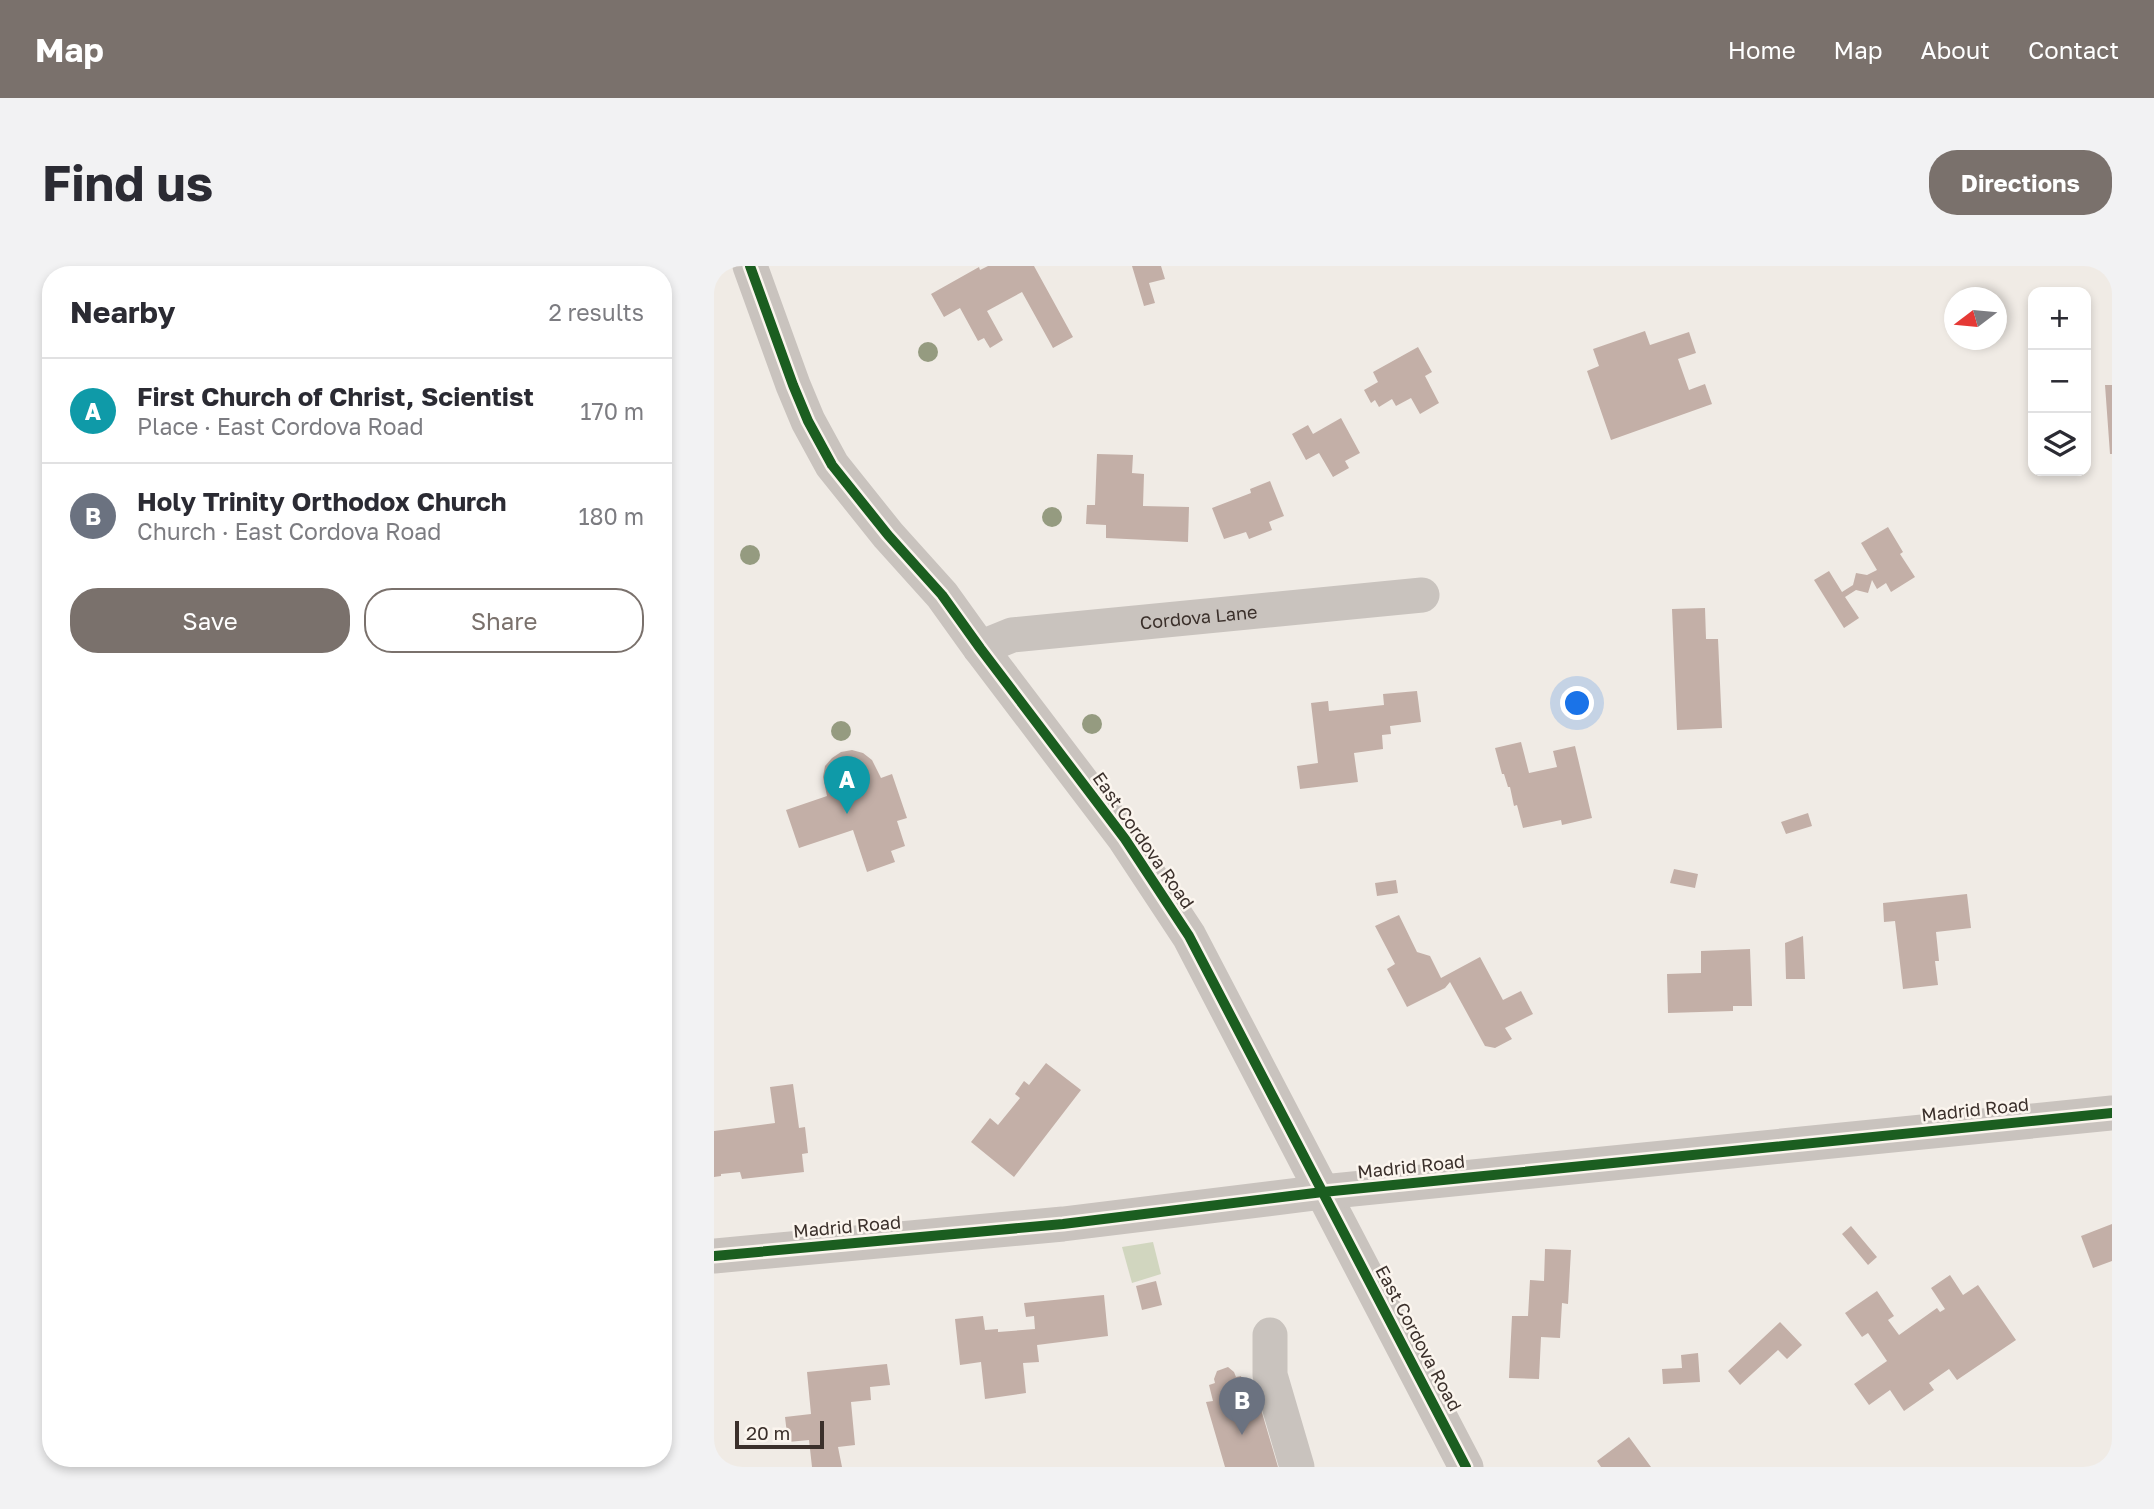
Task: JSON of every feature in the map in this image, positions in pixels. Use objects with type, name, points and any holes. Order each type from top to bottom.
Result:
[{"type":"street","name":"East Cordova Road","points":[[750,266],[793,385],[808,421],[832,465],[888,535],[942,595],[1125,839],[1189,936],[1466,1467]]},
{"type":"street","name":"Cordova Lane","points":[[980,648],[1012,635],[1422,595]]},
{"type":"street","name":"Madrid Road","points":[[714,1256],[1063,1224],[1323,1192],[2112,1113]]},
{"type":"street","points":[[1270,1335],[1270,1375],[1297,1467]]},
{"type":"green space","points":[[1153,1242],[1161,1274],[1132,1283],[1122,1247]]},
{"type":"building","points":[[988,266],[1034,266],[1073,337],[1053,348],[1022,292],[987,311],[1003,340],[990,348],[984,338],[978,341],[960,308],[944,317],[931,294],[979,267],[980,270]]},
{"type":"building","points":[[1132,266],[1161,266],[1165,279],[1149,283],[1155,303],[1144,306]]},
{"type":"building","points":[[1645,331],[1650,345],[1689,332],[1696,353],[1678,359],[1689,390],[1705,384],[1712,404],[1611,440],[1587,371],[1599,366],[1593,349]]},
{"type":"building","points":[[1418,347],[1432,372],[1425,376],[1439,403],[1420,414],[1411,398],[1396,406],[1392,399],[1379,407],[1375,400],[1371,403],[1364,390],[1378,382],[1373,372]]},
{"type":"building","points":[[2105,385],[2112,385],[2112,454],[2110,454]]},
{"type":"building","points":[[1341,418],[1360,453],[1345,461],[1349,468],[1333,477],[1319,453],[1306,460],[1292,434],[1308,425],[1313,434]]},
{"type":"building","points":[[1097,454],[1133,455],[1132,473],[1144,474],[1143,506],[1189,507],[1188,542],[1106,538],[1106,525],[1086,524],[1087,505],[1095,505]]},
{"type":"building","points":[[1270,481],[1284,516],[1269,522],[1272,530],[1249,539],[1246,532],[1224,539],[1212,508],[1251,493],[1250,489]]},
{"type":"building","points":[[1888,527],[1903,552],[1900,554],[1915,577],[1891,592],[1886,583],[1877,589],[1872,580],[1868,593],[1856,590],[1845,597],[1859,618],[1844,628],[1814,580],[1829,571],[1842,592],[1853,585],[1856,573],[1867,575],[1877,570],[1861,543]]},
{"type":"building","points":[[1705,608],[1706,639],[1718,639],[1722,728],[1677,730],[1672,609]]},
{"type":"building","points":[[1417,691],[1421,722],[1390,726],[1391,734],[1382,735],[1383,749],[1354,753],[1358,782],[1300,789],[1297,766],[1318,763],[1311,703],[1328,701],[1329,711],[1384,705],[1383,694]]},
{"type":"building","points":[[1521,742],[1529,773],[1557,767],[1553,751],[1575,746],[1592,818],[1562,825],[1561,820],[1523,828],[1495,748]]},
{"type":"building","points":[[852,750],[863,753],[872,760],[881,778],[892,774],[907,818],[897,821],[905,846],[891,851],[895,862],[867,872],[853,830],[799,848],[786,810],[827,796],[823,777],[825,766],[841,752]]},
{"type":"building","points":[[1808,813],[1812,826],[1786,834],[1781,822]]},
{"type":"building","points":[[1674,869],[1698,874],[1695,888],[1670,883]]},
{"type":"building","points":[[1396,880],[1398,893],[1377,896],[1375,883]]},
{"type":"building","points":[[1967,894],[1971,928],[1936,932],[1938,985],[1903,989],[1895,921],[1884,922],[1883,903]]},
{"type":"building","points":[[1399,915],[1417,952],[1430,956],[1441,978],[1480,957],[1503,1000],[1521,991],[1533,1014],[1505,1028],[1512,1039],[1495,1048],[1485,1046],[1450,982],[1445,988],[1407,1007],[1387,969],[1395,964],[1375,926]]},
{"type":"building","points":[[1803,936],[1805,979],[1786,979],[1785,943]]},
{"type":"building","points":[[1750,949],[1752,1006],[1733,1006],[1733,1011],[1668,1013],[1667,974],[1701,973],[1701,951]]},
{"type":"building","points":[[1046,1063],[1081,1090],[1014,1177],[971,1142],[990,1118],[998,1125],[1020,1098],[1015,1094],[1024,1081],[1029,1085]]},
{"type":"building","points":[[793,1084],[799,1128],[805,1127],[808,1153],[802,1154],[804,1172],[742,1179],[740,1172],[714,1177],[714,1131],[775,1123],[770,1087]]},
{"type":"building","points":[[2112,1224],[2112,1261],[2093,1268],[2081,1236]]},
{"type":"building","points":[[1851,1226],[1877,1257],[1868,1265],[1842,1234]]},
{"type":"building","points":[[1545,1249],[1571,1250],[1568,1304],[1562,1303],[1560,1338],[1541,1337],[1539,1379],[1509,1378],[1512,1316],[1528,1316],[1530,1280],[1544,1281]]},
{"type":"building","points":[[1950,1275],[1963,1295],[1978,1285],[2016,1340],[1957,1380],[1949,1369],[1929,1383],[1934,1390],[1904,1411],[1890,1390],[1869,1405],[1854,1384],[1887,1361],[1868,1333],[1862,1337],[1845,1313],[1877,1291],[1894,1316],[1888,1320],[1899,1335],[1937,1308],[1940,1312],[1945,1309],[1931,1288]]},
{"type":"building","points":[[1156,1281],[1162,1305],[1142,1310],[1136,1286]]},
{"type":"building","points":[[1104,1295],[1108,1336],[1037,1345],[1039,1362],[1023,1363],[1026,1393],[985,1399],[981,1362],[960,1365],[955,1319],[983,1316],[985,1330],[998,1329],[998,1332],[1035,1329],[1034,1316],[1026,1317],[1024,1303]]},
{"type":"building","points":[[1780,1322],[1802,1345],[1787,1359],[1778,1350],[1740,1385],[1728,1371]]},
{"type":"building","points":[[1698,1353],[1700,1382],[1663,1384],[1662,1369],[1682,1368],[1681,1355]]},
{"type":"building","points":[[887,1364],[890,1385],[870,1387],[871,1400],[851,1402],[855,1445],[838,1447],[842,1467],[812,1467],[809,1440],[788,1442],[785,1417],[811,1414],[807,1372]]},
{"type":"building","points":[[1228,1367],[1236,1377],[1241,1376],[1246,1392],[1255,1389],[1278,1467],[1225,1467],[1206,1402],[1213,1401],[1209,1385],[1215,1383],[1217,1371]]},
{"type":"building","points":[[1629,1437],[1651,1467],[1601,1467],[1597,1461]]},
{"type":"cycle path","points":[[750,266],[793,385],[808,421],[832,465],[888,535],[942,595],[1125,839],[1189,936],[1466,1467]]},
{"type":"cycle path","points":[[714,1256],[1063,1224],[1323,1192],[2112,1113]]},
{"type":"place","name":"First Church of Christ, Scientist","points":[[847,814]]},
{"type":"place","name":"Holy Trinity Orthodox Church","points":[[1242,1435]]}]
